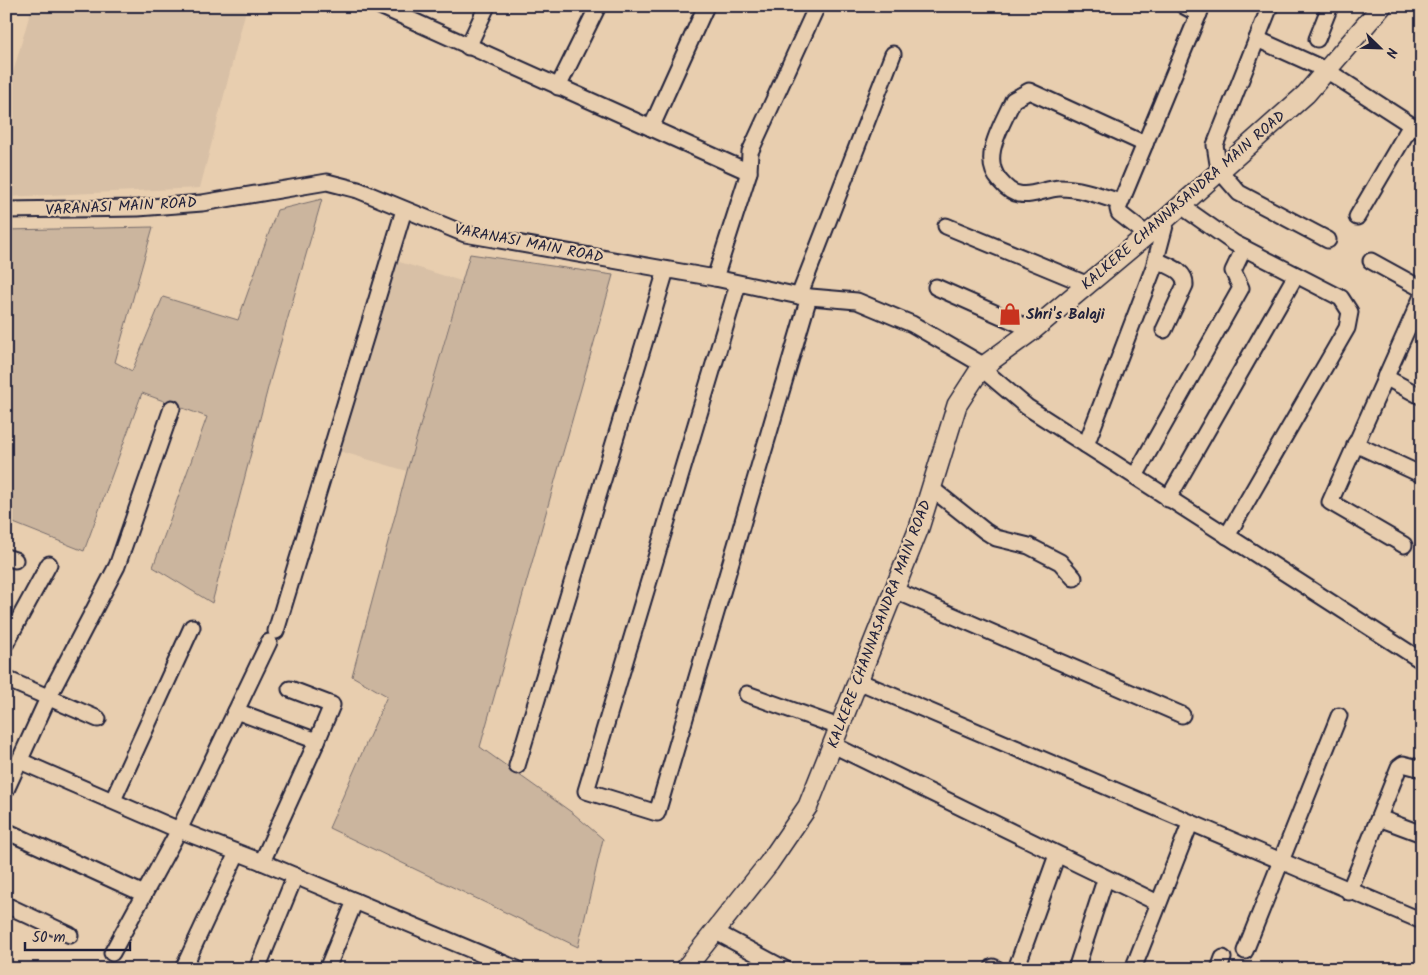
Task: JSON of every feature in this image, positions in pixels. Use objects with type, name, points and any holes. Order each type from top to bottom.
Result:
[{"type":"main road","name":"KALKERE CHANNASANDRA MAIN ROAD","points":[[685,969],[769,863],[808,806],[919,528],[957,405],[982,366],[1033,330],[1174,212],[1306,94],[1382,6]]},
{"type":"street","points":[[380,6],[749,172]]},
{"type":"street","points":[[468,47],[487,6]]},
{"type":"street","points":[[558,87],[598,6]]},
{"type":"street","points":[[651,128],[706,6]]},
{"type":"street","points":[[715,278],[749,172],[750,152],[817,6]]},
{"type":"street","points":[[1146,234],[1119,213],[1118,209],[1200,10],[1184,6]]},
{"type":"street","points":[[1270,6],[1214,145],[1219,170],[1239,193],[1328,240]]},
{"type":"street","points":[[1316,39],[1330,6]]},
{"type":"street","points":[[1257,39],[1326,70],[1416,129],[1357,217]]},
{"type":"street","points":[[738,284],[586,791],[656,813],[804,296],[893,54]]},
{"type":"street","points":[[1120,202],[1059,188],[1018,194],[1005,188],[996,177],[991,166],[991,154],[1013,100],[1029,91],[1145,144]]},
{"type":"street","name":"VARANASI MAIN ROAD","points":[[6,210],[138,208],[202,203],[327,182],[358,190],[465,234],[715,278],[804,296],[857,301],[912,324],[982,366],[1027,407],[1422,661]]},
{"type":"street","points":[[112,953],[179,830],[273,636],[404,210]]},
{"type":"street","points":[[1086,445],[1174,212],[1341,298],[1346,304],[1350,319],[1346,328],[1227,536]]},
{"type":"street","points":[[946,226],[1086,284]]},
{"type":"street","points":[[1135,476],[1241,288],[1232,271],[1244,248]]},
{"type":"street","points":[[1156,260],[1182,272],[1186,279],[1164,330]]},
{"type":"street","points":[[1371,261],[1422,289]]},
{"type":"street","points":[[517,766],[666,270]]},
{"type":"street","points":[[1168,499],[1296,275]]},
{"type":"street","points":[[936,287],[1033,330]]},
{"type":"street","points":[[1404,545],[1330,502],[1385,378],[1418,316],[1422,296]]},
{"type":"street","points":[[1385,378],[1422,397]]},
{"type":"street","points":[[6,790],[50,696],[117,566],[172,408]]},
{"type":"street","points":[[1355,444],[1422,475]]},
{"type":"street","points":[[931,488],[985,532],[996,538],[1029,546],[1060,562],[1074,578]]},
{"type":"street","points":[[6,643],[49,564]]},
{"type":"street","points":[[894,590],[1182,714]]},
{"type":"street","points":[[113,800],[192,627]]},
{"type":"street","points":[[6,679],[50,696],[98,719]]},
{"type":"street","points":[[858,681],[1422,922]]},
{"type":"street","points":[[262,862],[332,705],[290,689]]},
{"type":"street","points":[[747,694],[839,727]]},
{"type":"street","points":[[236,710],[317,742]]},
{"type":"street","points":[[1245,951],[1339,716]]},
{"type":"street","points":[[833,745],[1105,880],[1158,903]]},
{"type":"street","points":[[20,761],[179,830],[262,862],[516,969]]},
{"type":"street","points":[[1349,892],[1399,767],[1408,764],[1422,769]]},
{"type":"street","points":[[1379,818],[1422,834]]},
{"type":"street","points":[[1133,969],[1190,824]]},
{"type":"street","points":[[6,831],[144,894]]},
{"type":"street","points":[[183,969],[237,853]]},
{"type":"street","points":[[1016,969],[1058,855]]},
{"type":"street","points":[[257,969],[295,876]]},
{"type":"street","points":[[1076,969],[1105,880]]},
{"type":"street","points":[[328,969],[354,901]]},
{"type":"street","points":[[6,905],[70,935]]},
{"type":"street","points":[[716,932],[785,969]]},
{"type":"shaded area","points":[[32,6],[247,6],[200,188],[6,197],[6,97]]},
{"type":"shaded area","points":[[322,199],[270,380],[212,603],[153,567],[207,417],[142,393],[84,551],[6,520],[6,230],[153,227],[115,362],[132,371],[163,297],[238,320],[277,210]]},
{"type":"shaded area","points":[[470,254],[613,275],[480,747],[574,814],[603,839],[578,947],[329,828],[387,696],[352,676],[407,471]]},
{"type":"shaded area","points":[[390,259],[461,281],[407,471],[336,450]]},
{"type":"place","name":"Shri's Balaji","points":[[1010,314]]}]
